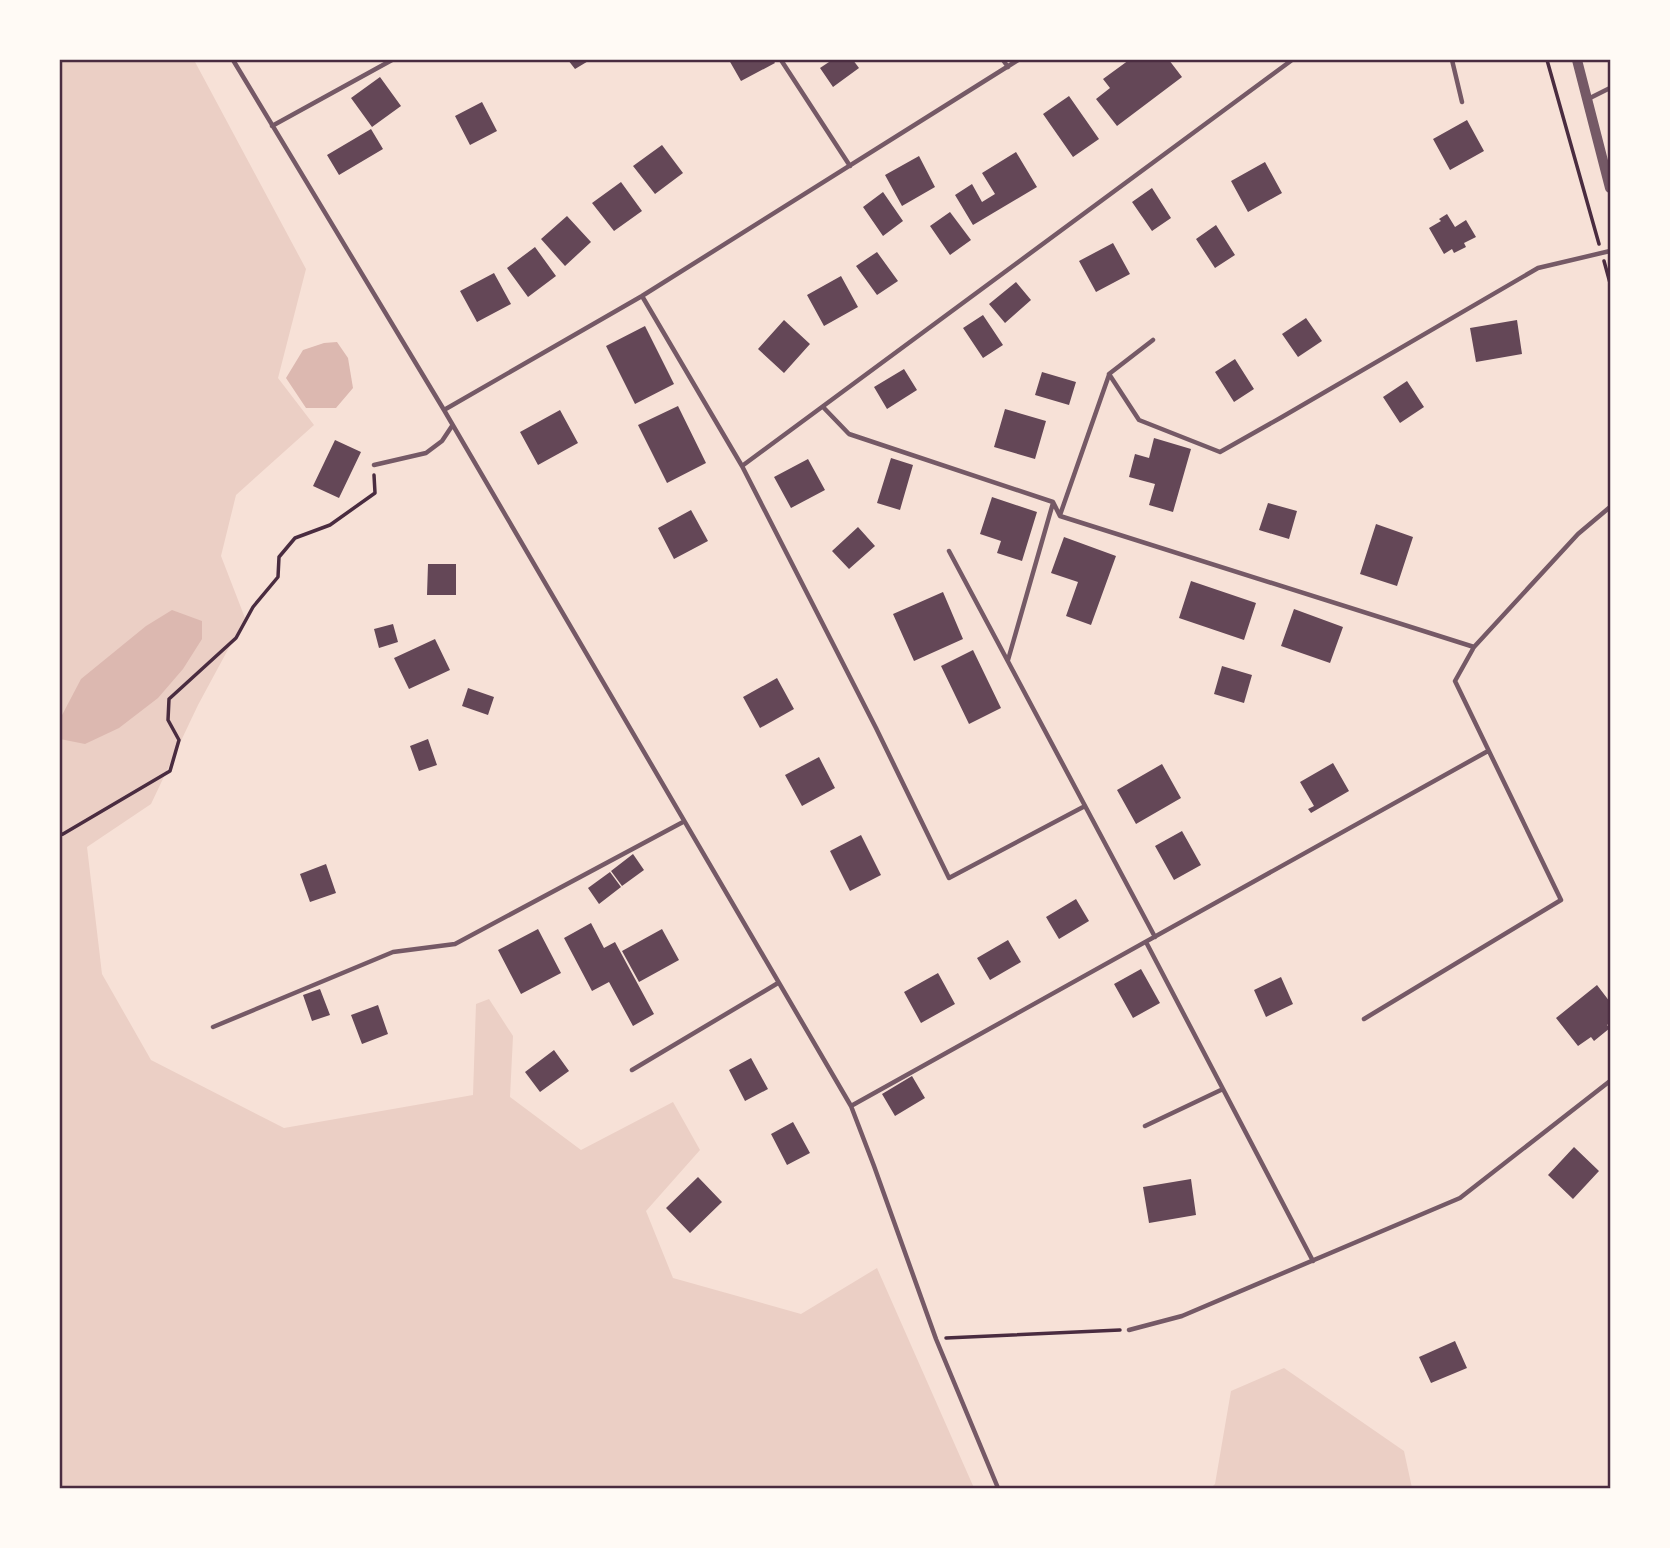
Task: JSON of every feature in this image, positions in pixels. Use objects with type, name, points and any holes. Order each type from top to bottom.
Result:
[{"type":"street","points":[[1577,60],[1611,188]]},
{"type":"lane","points":[[233,60],[444,410],[851,1106],[936,1339],[998,1489]]},
{"type":"lane","points":[[272,127],[392,60]]},
{"type":"lane","points":[[781,60],[849,166]]},
{"type":"lane","points":[[1003,60],[1008,67]]},
{"type":"lane","points":[[444,410],[642,296],[1018,60]]},
{"type":"lane","points":[[742,466],[1293,60]]},
{"type":"lane","points":[[1452,60],[1462,102]]},
{"type":"lane","points":[[1588,99],[1611,88]]},
{"type":"lane","points":[[1109,374],[1139,420],[1220,452],[1538,268],[1611,251]]},
{"type":"lane","points":[[642,296],[742,466],[876,728],[949,878],[1085,806]]},
{"type":"lane","points":[[1060,516],[1109,374],[1153,340]]},
{"type":"lane","points":[[823,407],[849,434],[1053,502],[1060,516],[1474,647]]},
{"type":"lane","points":[[374,466],[426,453],[442,441],[452,426]]},
{"type":"lane","points":[[1008,661],[1053,502]]},
{"type":"lane","points":[[1364,1019],[1561,900],[1455,681],[1474,647],[1578,534],[1611,507]]},
{"type":"lane","points":[[949,551],[1155,937]]},
{"type":"lane","points":[[851,1106],[1488,751]]},
{"type":"lane","points":[[213,1027],[393,953],[455,944],[684,821]]},
{"type":"lane","points":[[1146,942],[1313,1261]]},
{"type":"lane","points":[[632,1070],[778,983]]},
{"type":"lane","points":[[1129,1329],[1182,1317],[1460,1198],[1611,1082]]},
{"type":"lane","points":[[1145,1126],[1223,1089]]},
{"type":"path","points":[[1547,60],[1611,283]]},
{"type":"path","points":[[60,835],[170,771],[178,740],[168,720],[169,699],[236,638],[253,607],[278,577],[279,557],[295,538],[330,525],[374,493],[374,466]]},
{"type":"path","points":[[936,1339],[1129,1329]]},
{"type":"shaded area","points":[[60,60],[194,60],[306,269],[278,378],[314,425],[236,495],[221,556],[245,618],[198,705],[151,804],[87,847],[102,974],[151,1060],[284,1128],[473,1095],[476,1004],[489,999],[513,1036],[510,1097],[581,1150],[673,1102],[700,1150],[646,1211],[673,1278],[801,1314],[877,1268],[974,1488],[60,1488]]},
{"type":"shaded area","points":[[337,342],[348,358],[353,388],[336,408],[306,408],[286,378],[303,350]]},
{"type":"shaded area","points":[[172,610],[202,621],[202,639],[183,669],[158,698],[119,728],[85,744],[60,739],[60,719],[81,679],[146,626]]},
{"type":"shaded area","points":[[1284,1368],[1404,1451],[1412,1488],[1211,1488],[1215,1484],[1231,1391]]},
{"type":"building","points":[[568,60],[590,60],[575,69]]},
{"type":"building","points":[[729,60],[773,60],[775,63],[741,81]]},
{"type":"building","points":[[832,60],[853,60],[859,68],[833,87],[820,68]]},
{"type":"building","points":[[1129,60],[1169,60],[1182,77],[1117,126],[1096,99],[1110,88],[1103,79]]},
{"type":"building","points":[[380,77],[401,106],[372,127],[351,98]]},
{"type":"building","points":[[1069,96],[1099,139],[1073,157],[1043,114]]},
{"type":"building","points":[[482,102],[497,131],[470,145],[455,116]]},
{"type":"building","points":[[1467,120],[1484,151],[1450,170],[1433,139]]},
{"type":"building","points":[[371,129],[383,149],[339,175],[327,155]]},
{"type":"building","points":[[662,145],[683,173],[655,194],[633,166]]},
{"type":"building","points":[[1016,152],[1037,187],[973,225],[955,195],[972,184],[982,202],[995,194],[982,173]]},
{"type":"building","points":[[919,156],[935,187],[902,206],[885,175]]},
{"type":"building","points":[[1265,162],[1282,193],[1248,212],[1231,181]]},
{"type":"building","points":[[621,182],[642,211],[614,231],[592,203]]},
{"type":"building","points":[[1152,188],[1171,218],[1152,231],[1132,202]]},
{"type":"building","points":[[883,192],[903,221],[883,236],[863,207]]},
{"type":"building","points":[[950,212],[971,240],[950,255],[930,226]]},
{"type":"building","points":[[1447,214],[1455,227],[1466,220],[1476,237],[1464,243],[1466,247],[1454,253],[1452,249],[1444,254],[1429,228]]},
{"type":"building","points":[[567,216],[591,242],[565,266],[541,239]]},
{"type":"building","points":[[1216,225],[1235,255],[1215,268],[1196,239]]},
{"type":"building","points":[[1113,243],[1130,274],[1096,292],[1079,261]]},
{"type":"building","points":[[535,247],[556,276],[528,297],[507,268]]},
{"type":"building","points":[[877,252],[898,281],[877,295],[856,266]]},
{"type":"building","points":[[494,273],[511,304],[477,322],[460,291]]},
{"type":"building","points":[[841,276],[858,307],[824,326],[807,295]]},
{"type":"building","points":[[1016,282],[1031,300],[1005,323],[989,304]]},
{"type":"building","points":[[983,315],[1003,345],[983,358],[963,328]]},
{"type":"building","points":[[1306,318],[1322,341],[1298,357],[1282,334]]},
{"type":"building","points":[[784,320],[810,344],[784,373],[758,349]]},
{"type":"building","points":[[1517,320],[1522,354],[1476,362],[1470,328]]},
{"type":"building","points":[[645,326],[674,384],[635,404],[606,346]]},
{"type":"building","points":[[1235,359],[1254,389],[1234,402],[1215,372]]},
{"type":"building","points":[[904,369],[917,390],[887,409],[874,387]]},
{"type":"building","points":[[1042,372],[1076,382],[1069,405],[1035,395]]},
{"type":"building","points":[[1407,381],[1424,407],[1400,423],[1383,397]]},
{"type":"building","points":[[678,406],[706,463],[667,483],[638,425]]},
{"type":"building","points":[[1005,409],[1046,421],[1035,459],[994,447]]},
{"type":"building","points":[[560,410],[578,443],[538,465],[520,432]]},
{"type":"building","points":[[1154,438],[1191,449],[1173,512],[1149,505],[1155,484],[1129,477],[1135,454],[1149,458]]},
{"type":"building","points":[[335,440],[361,452],[339,498],[313,486]]},
{"type":"building","points":[[891,458],[913,465],[900,510],[877,503]]},
{"type":"building","points":[[808,459],[825,490],[791,508],[774,477]]},
{"type":"building","points":[[992,497],[1037,512],[1022,561],[997,553],[1001,541],[980,534]]},
{"type":"building","points":[[1268,503],[1297,511],[1289,539],[1259,530]]},
{"type":"building","points":[[691,510],[708,541],[674,559],[658,528]]},
{"type":"building","points":[[1376,524],[1413,537],[1397,586],[1360,574]]},
{"type":"building","points":[[858,527],[875,546],[849,569],[832,551]]},
{"type":"building","points":[[1064,537],[1116,556],[1091,625],[1066,616],[1078,582],[1051,573]]},
{"type":"building","points":[[428,564],[456,564],[456,595],[427,595]]},
{"type":"building","points":[[1191,581],[1256,603],[1244,640],[1179,618]]},
{"type":"building","points":[[943,592],[963,639],[914,661],[893,614]]},
{"type":"building","points":[[1294,609],[1343,627],[1330,663],[1281,646]]},
{"type":"building","points":[[393,624],[398,642],[379,648],[374,629]]},
{"type":"building","points":[[435,639],[450,670],[409,689],[394,658]]},
{"type":"building","points":[[973,650],[1001,708],[969,724],[941,666]]},
{"type":"building","points":[[1222,666],[1252,675],[1244,703],[1214,694]]},
{"type":"building","points":[[777,678],[794,709],[760,728],[743,697]]},
{"type":"building","points":[[468,688],[494,697],[488,715],[462,706]]},
{"type":"building","points":[[428,739],[437,765],[419,771],[410,746]]},
{"type":"building","points":[[819,757],[835,788],[802,806],[785,775]]},
{"type":"building","points":[[1333,763],[1349,791],[1311,813],[1308,809],[1314,806],[1300,782]]},
{"type":"building","points":[[1162,764],[1181,798],[1136,824],[1117,790]]},
{"type":"building","points":[[1182,831],[1201,865],[1174,880],[1155,846]]},
{"type":"building","points":[[861,835],[881,875],[850,891],[830,851]]},
{"type":"building","points":[[633,854],[644,870],[622,886],[611,871]]},
{"type":"building","points":[[326,864],[336,893],[310,902],[300,874]]},
{"type":"building","points":[[610,872],[621,887],[599,904],[588,888]]},
{"type":"building","points":[[1076,899],[1089,921],[1059,939],[1046,917]]},
{"type":"building","points":[[591,923],[604,948],[615,942],[654,1014],[633,1026],[609,982],[592,991],[564,938]]},
{"type":"building","points":[[538,929],[561,973],[521,994],[498,950]]},
{"type":"building","points":[[662,929],[679,960],[639,982],[622,951]]},
{"type":"building","points":[[1008,940],[1021,962],[990,980],[977,958]]},
{"type":"building","points":[[1141,969],[1160,1003],[1133,1018],[1114,984]]},
{"type":"building","points":[[938,973],[955,1004],[921,1023],[904,992]]},
{"type":"building","points":[[1281,977],[1293,1004],[1266,1017],[1254,990]]},
{"type":"building","points":[[1597,985],[1610,1002],[1610,1023],[1607,1025],[1610,1028],[1594,1041],[1591,1037],[1578,1046],[1556,1018]]},
{"type":"building","points":[[320,989],[330,1015],[312,1021],[303,995]]},
{"type":"building","points":[[378,1005],[388,1034],[362,1044],[351,1015]]},
{"type":"building","points":[[554,1050],[569,1071],[540,1092],[525,1072]]},
{"type":"building","points":[[751,1058],[768,1089],[745,1101],[729,1070]]},
{"type":"building","points":[[912,1076],[925,1098],[895,1116],[882,1094]]},
{"type":"building","points":[[793,1122],[810,1153],[787,1165],[771,1134]]},
{"type":"building","points":[[1574,1147],[1599,1171],[1573,1199],[1548,1175]]},
{"type":"building","points":[[698,1177],[722,1202],[690,1233],[666,1208]]},
{"type":"building","points":[[1191,1179],[1196,1215],[1149,1223],[1143,1187]]},
{"type":"building","points":[[1455,1341],[1467,1368],[1431,1383],[1419,1357]]}]
